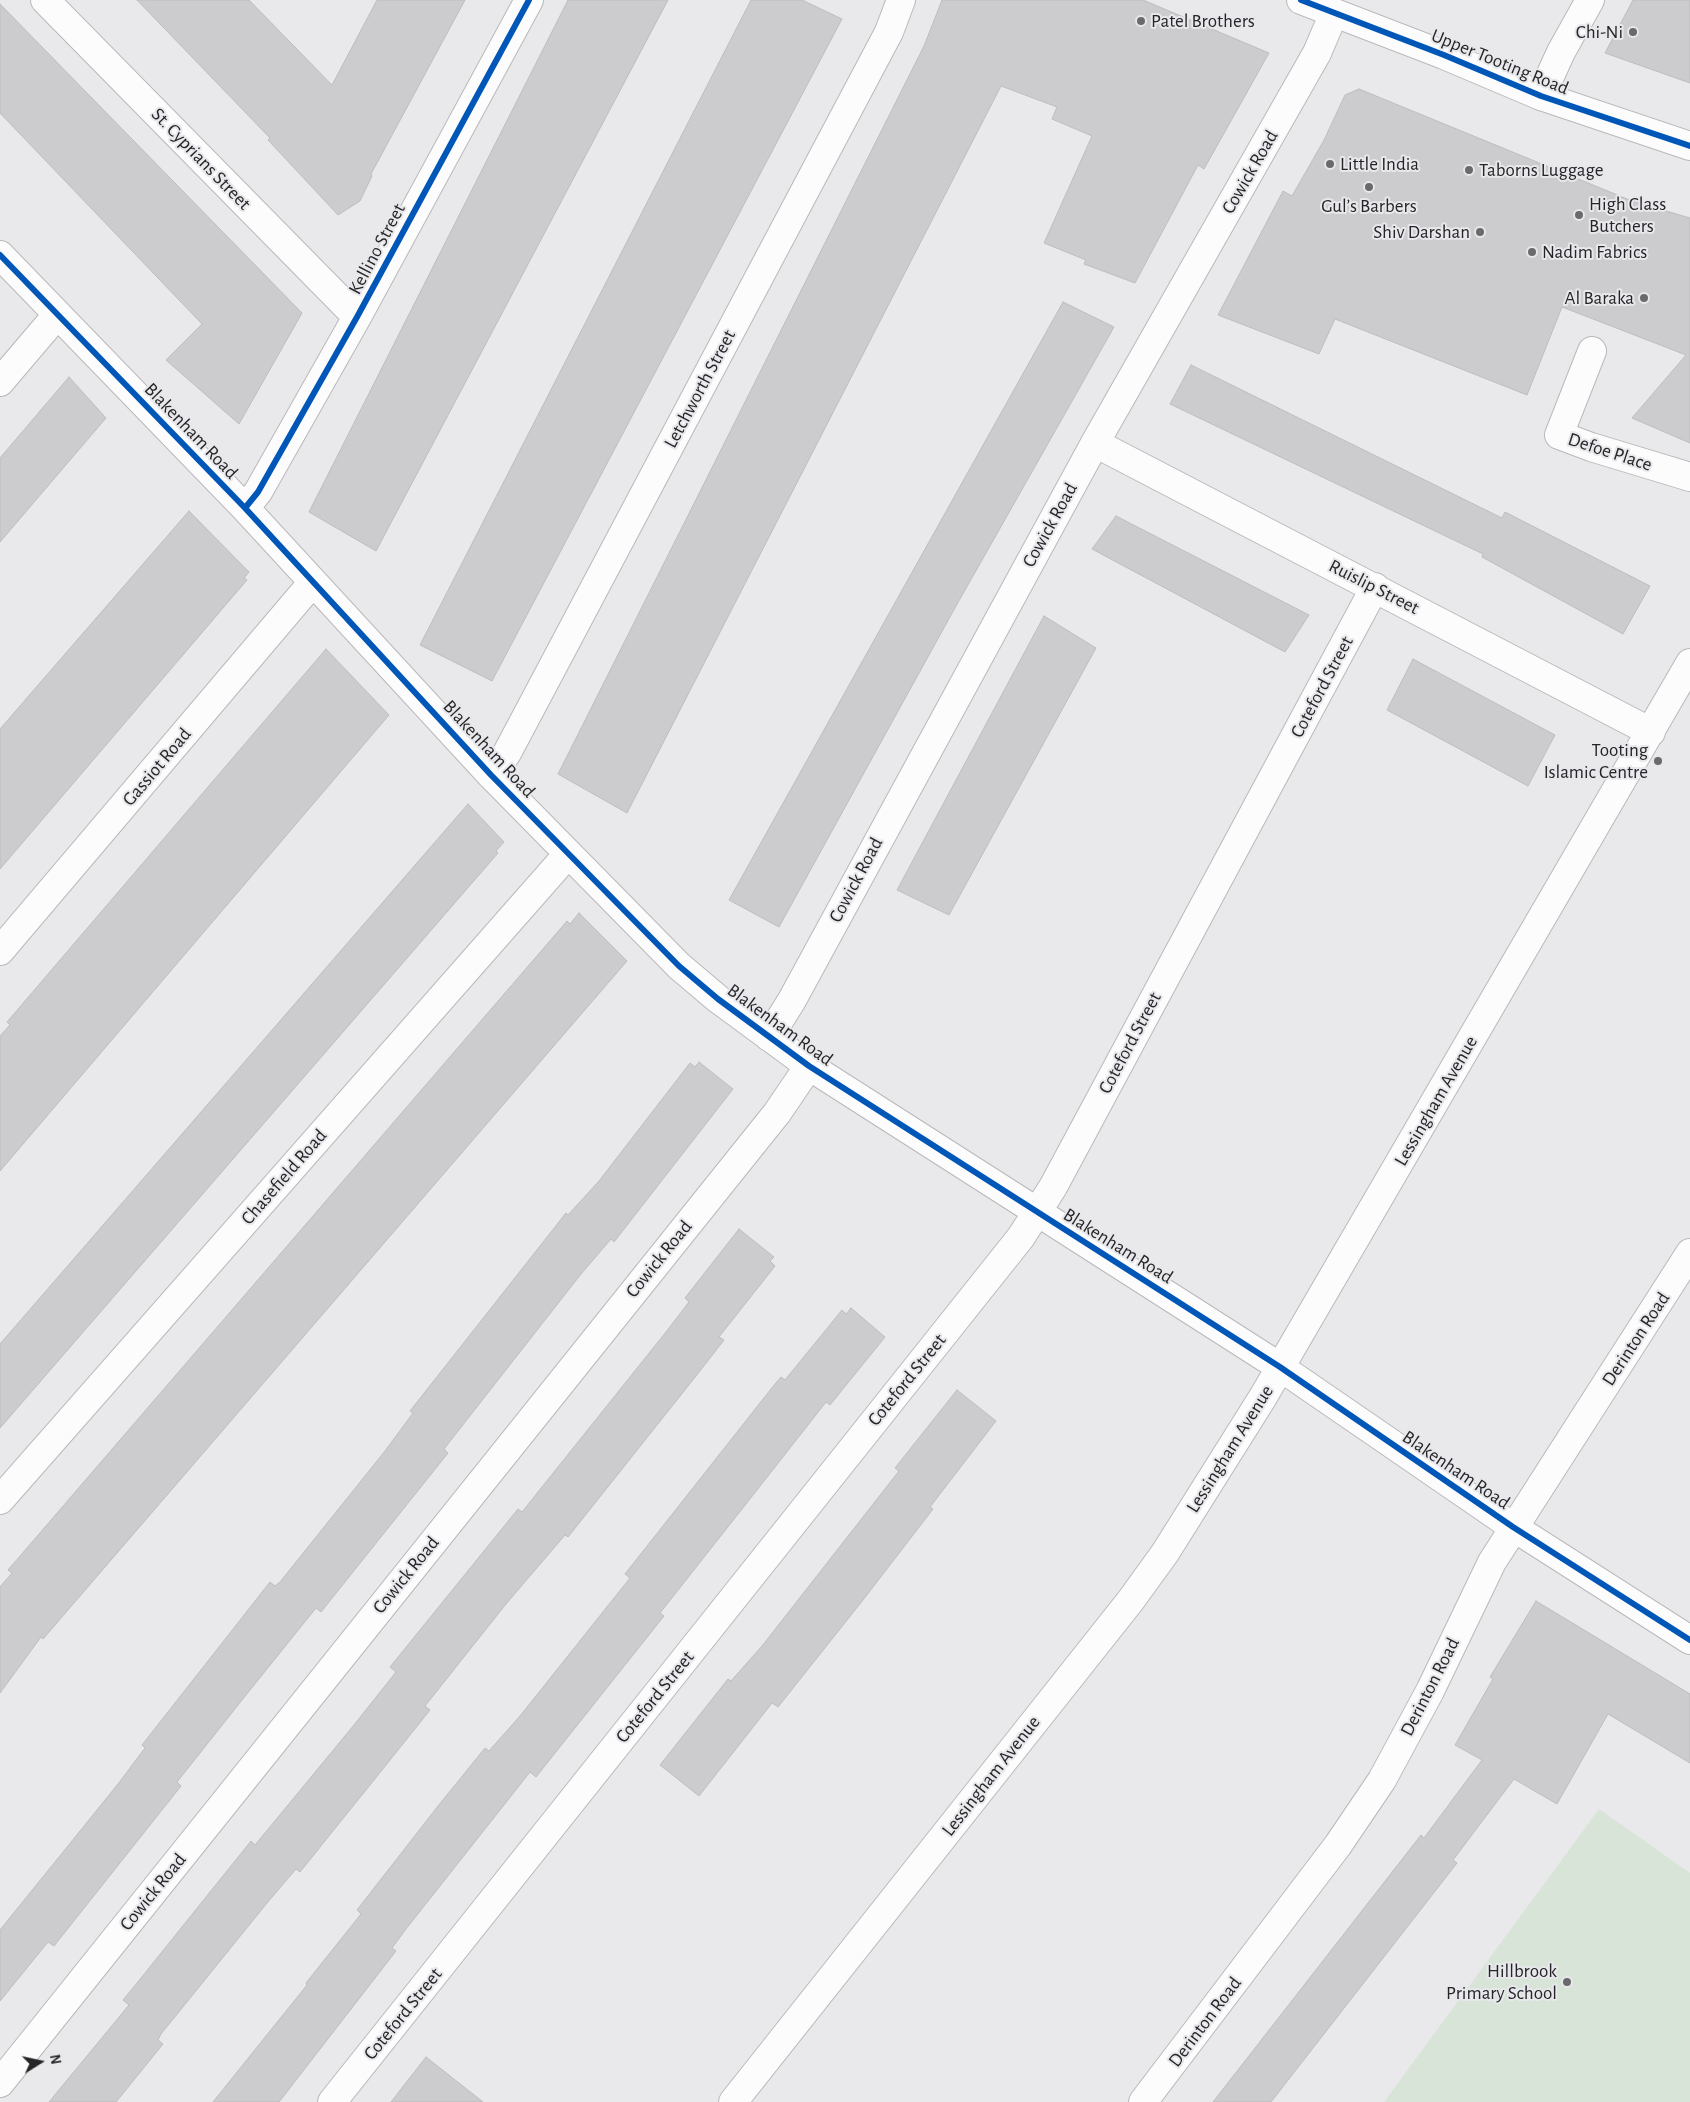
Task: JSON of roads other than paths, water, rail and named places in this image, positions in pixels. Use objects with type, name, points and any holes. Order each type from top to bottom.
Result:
[{"type":"main road","name":"St. Cyprians Street","points":[[45,0],[357,317]]},
{"type":"main road","name":"Kellino Street","points":[[245,508],[258,492],[357,317],[529,0]]},
{"type":"main road","name":"Letchworth Street","points":[[491,774],[512,744],[889,32],[901,0]]},
{"type":"main road","name":"Upper Tooting Road","points":[[1302,0],[1444,55],[1541,96],[1690,146]]},
{"type":"main road","points":[[1541,96],[1561,52],[1590,0]]},
{"type":"main road","name":"Cowick Road","points":[[769,1038],[792,1000],[1095,443],[1277,126],[1317,53],[1334,13]]},
{"type":"main road","name":"Blakenham Road","points":[[0,255],[245,508],[491,774],[568,854],[679,966],[718,1000],[809,1066],[1280,1367],[1513,1527],[1690,1640]]},
{"type":"main road","points":[[0,382],[58,315]]},
{"type":"main road","name":"Defoe Place","points":[[1592,351],[1558,435],[1690,477]]},
{"type":"main road","name":"Ruislip Street","points":[[1095,443],[1651,732]]},
{"type":"main road","name":"Gassiot Road","points":[[0,951],[313,582]]},
{"type":"main road","name":"Coteford Street","points":[[332,2102],[1021,1237],[1053,1187],[1375,587]]},
{"type":"main road","name":"Lessingham Avenue","points":[[733,2102],[1131,1600],[1193,1510],[1280,1367],[1690,663]]},
{"type":"main road","name":"Chasefield Road","points":[[0,1500],[568,854]]},
{"type":"main road","name":"Cowick Road","points":[[0,2083],[776,1113],[809,1066]]},
{"type":"main road","name":"Derinton Road","points":[[1143,2102],[1338,1845],[1382,1780],[1430,1691],[1492,1562],[1690,1253]]},
{"type":"place","name":"Patel Brothers","points":[[1141,21]]},
{"type":"place","name":"Chi-Ni","points":[[1633,32]]},
{"type":"place","name":"Little India","points":[[1330,164]]},
{"type":"place","name":"Taborns Luggage","points":[[1469,170]]},
{"type":"place","name":"Gul’s Barbers","points":[[1369,187]]},
{"type":"place","name":"High Class Butchers","points":[[1579,215]]},
{"type":"place","name":"Shiv Darshan","points":[[1480,232]]},
{"type":"place","name":"Nadim Fabrics","points":[[1532,252]]},
{"type":"place","name":"Al Baraka","points":[[1644,298]]},
{"type":"place","name":"Tooting Islamic Centre","points":[[1658,761]]},
{"type":"place","name":"Hillbrook Primary School","points":[[1567,1982]]}]
